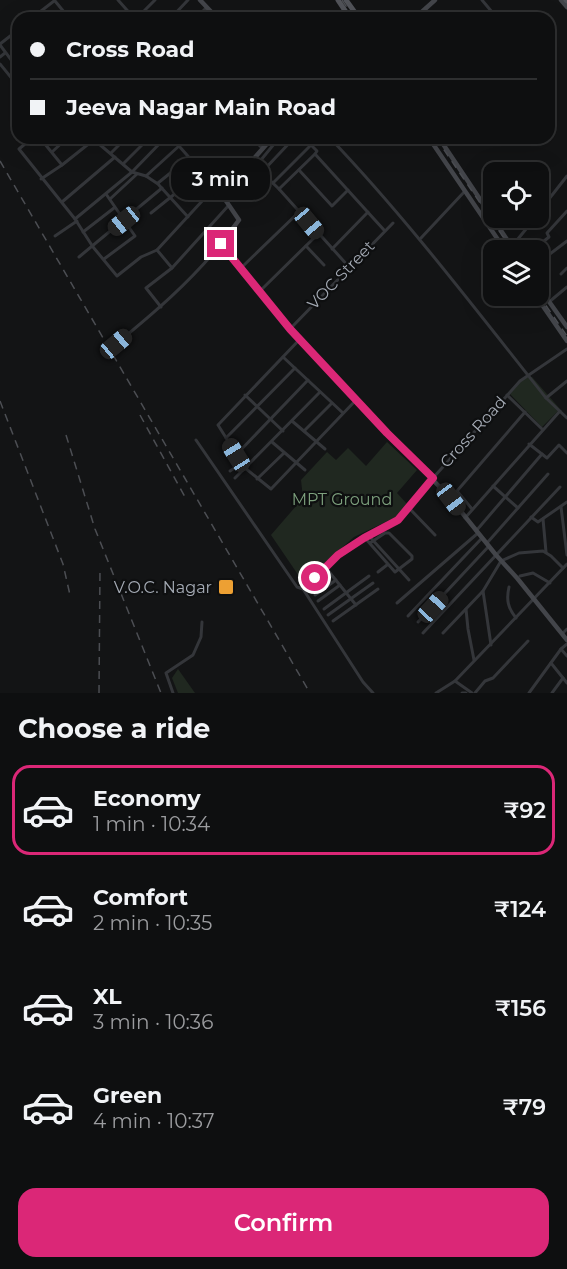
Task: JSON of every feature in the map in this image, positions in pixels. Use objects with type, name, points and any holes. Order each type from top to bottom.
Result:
[{"type":"street","points":[[39,12],[54,0],[62,10]]},
{"type":"street","points":[[118,0],[129,12]]},
{"type":"street","points":[[142,12],[155,0]]},
{"type":"street","points":[[177,12],[188,0]]},
{"type":"street","points":[[200,0],[212,12]]},
{"type":"street","points":[[422,12],[435,0]]},
{"type":"street","points":[[482,0],[492,12]]},
{"type":"street","points":[[561,0],[567,8]]},
{"type":"street","points":[[202,12],[207,7]]},
{"type":"street","points":[[12,35],[0,44],[12,62]]},
{"type":"street","points":[[0,57],[5,53]]},
{"type":"street","points":[[0,64],[12,79]]},
{"type":"street","points":[[25,144],[19,149],[117,276],[141,257],[157,250],[215,187]]},
{"type":"street","points":[[45,144],[62,165]]},
{"type":"street","points":[[52,152],[61,144]]},
{"type":"street","points":[[41,178],[62,165],[88,144]]},
{"type":"street","points":[[100,144],[132,172],[146,176],[158,184],[188,217]]},
{"type":"street","points":[[111,153],[120,144]]},
{"type":"street","points":[[123,164],[143,144]]},
{"type":"street","points":[[55,236],[132,172],[159,144]]},
{"type":"street","points":[[258,144],[263,149]]},
{"type":"street","points":[[254,165],[267,144]]},
{"type":"street","points":[[222,195],[273,144]]},
{"type":"street","points":[[262,172],[288,144]]},
{"type":"street","points":[[336,144],[421,238],[528,376],[567,418]]},
{"type":"street","points":[[433,144],[502,240]]},
{"type":"street","points":[[442,144],[504,240]]},
{"type":"street","points":[[273,183],[311,145],[317,151],[315,154],[279,189]]},
{"type":"street","points":[[116,344],[198,273],[239,220],[222,195],[179,146],[146,176]]},
{"type":"street","points":[[315,154],[384,230]]},
{"type":"street","points":[[62,202],[86,184],[115,157]]},
{"type":"street","points":[[158,184],[189,158]]},
{"type":"street","points":[[254,165],[279,189],[349,267]]},
{"type":"street","points":[[299,170],[332,206],[348,190]]},
{"type":"street","points":[[151,213],[202,172]]},
{"type":"street","points":[[110,199],[137,174]]},
{"type":"street","points":[[549,199],[567,176]]},
{"type":"street","points":[[79,257],[162,188]]},
{"type":"street","points":[[421,238],[465,191]]},
{"type":"street","points":[[104,259],[135,236],[106,194]]},
{"type":"street","points":[[161,307],[146,288],[172,268],[229,205]]},
{"type":"street","points":[[83,232],[114,208]]},
{"type":"street","points":[[545,240],[549,237],[547,233],[567,211]]},
{"type":"street","points":[[242,268],[299,212]]},
{"type":"street","points":[[332,249],[368,212]]},
{"type":"street","name":"VOC Street","points":[[290,329],[393,223]]},
{"type":"street","points":[[518,240],[527,228]]},
{"type":"street","points":[[260,291],[318,234]]},
{"type":"street","points":[[549,255],[567,241]]},
{"type":"street","points":[[221,244],[290,329],[433,478],[567,640]]},
{"type":"street","points":[[306,246],[324,265]]},
{"type":"street","points":[[157,250],[172,268]]},
{"type":"street","points":[[561,274],[567,268]]},
{"type":"street","points":[[567,286],[549,302],[567,327]]},
{"type":"street","points":[[543,306],[567,342]]},
{"type":"street","points":[[300,339],[218,425],[245,468],[271,489],[356,400]]},
{"type":"street","name":"Cross Road","points":[[303,589],[338,555],[398,520],[507,395],[523,379],[567,349]]},
{"type":"street","points":[[283,357],[343,413]]},
{"type":"street","points":[[226,438],[295,368]]},
{"type":"street","points":[[523,379],[524,371]]},
{"type":"street","points":[[236,455],[308,380]]},
{"type":"street","points":[[546,398],[567,381]]},
{"type":"street","points":[[235,478],[320,392]]},
{"type":"street","points":[[245,395],[283,431]]},
{"type":"street","points":[[507,395],[542,429]]},
{"type":"street","points":[[304,431],[332,403]]},
{"type":"street","points":[[465,518],[560,411]]},
{"type":"street","points":[[472,510],[457,491],[525,412]]},
{"type":"street","points":[[292,421],[325,449]]},
{"type":"street","points":[[196,440],[297,587],[303,589],[363,682],[373,693]]},
{"type":"street","points":[[529,444],[547,458],[562,440]]},
{"type":"street","points":[[272,442],[305,470]]},
{"type":"street","points":[[559,445],[567,453]]},
{"type":"street","points":[[257,479],[284,453]]},
{"type":"street","points":[[408,616],[479,534],[505,497],[542,454]]},
{"type":"street","points":[[230,471],[242,463]]},
{"type":"street","points":[[418,622],[548,474]]},
{"type":"street","points":[[493,486],[518,508]]},
{"type":"street","points":[[423,633],[560,486]]},
{"type":"street","points":[[531,517],[538,522],[567,502]]},
{"type":"street","points":[[561,507],[567,555]]},
{"type":"street","points":[[408,508],[435,535]]},
{"type":"street","points":[[543,519],[546,552],[563,568]]},
{"type":"street","points":[[367,537],[387,564],[395,572],[412,560],[412,556],[389,533],[371,542]]},
{"type":"street","points":[[397,603],[479,534]]},
{"type":"street","points":[[371,542],[409,580]]},
{"type":"street","points":[[443,633],[483,591],[501,561],[525,552],[546,552]]},
{"type":"street","points":[[378,572],[387,564]]},
{"type":"street","points":[[436,693],[455,681],[567,564]]},
{"type":"street","points":[[326,568],[356,605]]},
{"type":"street","points":[[519,576],[533,573],[550,583]]},
{"type":"street","points":[[324,609],[369,576]]},
{"type":"street","points":[[315,595],[336,580]]},
{"type":"street","points":[[328,615],[373,583]]},
{"type":"street","points":[[318,601],[340,585]]},
{"type":"street","points":[[509,587],[507,597],[509,606],[516,618]]},
{"type":"street","points":[[333,621],[378,589]]},
{"type":"street","points":[[483,591],[491,645]]},
{"type":"street","points":[[466,608],[474,660]]},
{"type":"street","points":[[173,693],[166,673],[193,655],[201,637],[202,622]]},
{"type":"street","points":[[562,634],[567,629]]},
{"type":"street","points":[[455,681],[473,693],[485,681],[493,678],[528,641]]},
{"type":"street","points":[[529,693],[567,644]]},
{"type":"street","points":[[561,649],[567,657]]},
{"type":"street","points":[[550,663],[567,683]]},
{"type":"street","points":[[552,693],[563,678]]},
{"type":"green space","points":[[532,377],[560,409],[542,427],[510,394],[524,378]]},
{"type":"green space","name":"MPT Ground","points":[[387,442],[417,470],[397,493],[407,504],[396,517],[354,537],[303,582],[271,535],[303,498],[301,480],[327,452],[336,460],[348,448],[366,466]]},
{"type":"green space","points":[[178,669],[195,693],[178,693],[172,678]]},
{"type":"railway","points":[[342,0],[350,12]]},
{"type":"railway","points":[[440,144],[505,240]]},
{"type":"railway","points":[[0,161],[310,693]]},
{"type":"railway","points":[[546,306],[567,336]]},
{"type":"railway","points":[[0,401],[63,564],[70,595]]},
{"type":"railway","points":[[140,415],[185,497]]},
{"type":"railway","points":[[66,435],[95,529],[161,693]]},
{"type":"railway","points":[[99,693],[100,569]]},
{"type":"place","name":"V.O.C. Nagar","points":[[226,587]]},
{"type":"route","points":[[221,244],[290,329],[387,433],[433,478],[398,520],[338,555],[315,578]]}]
